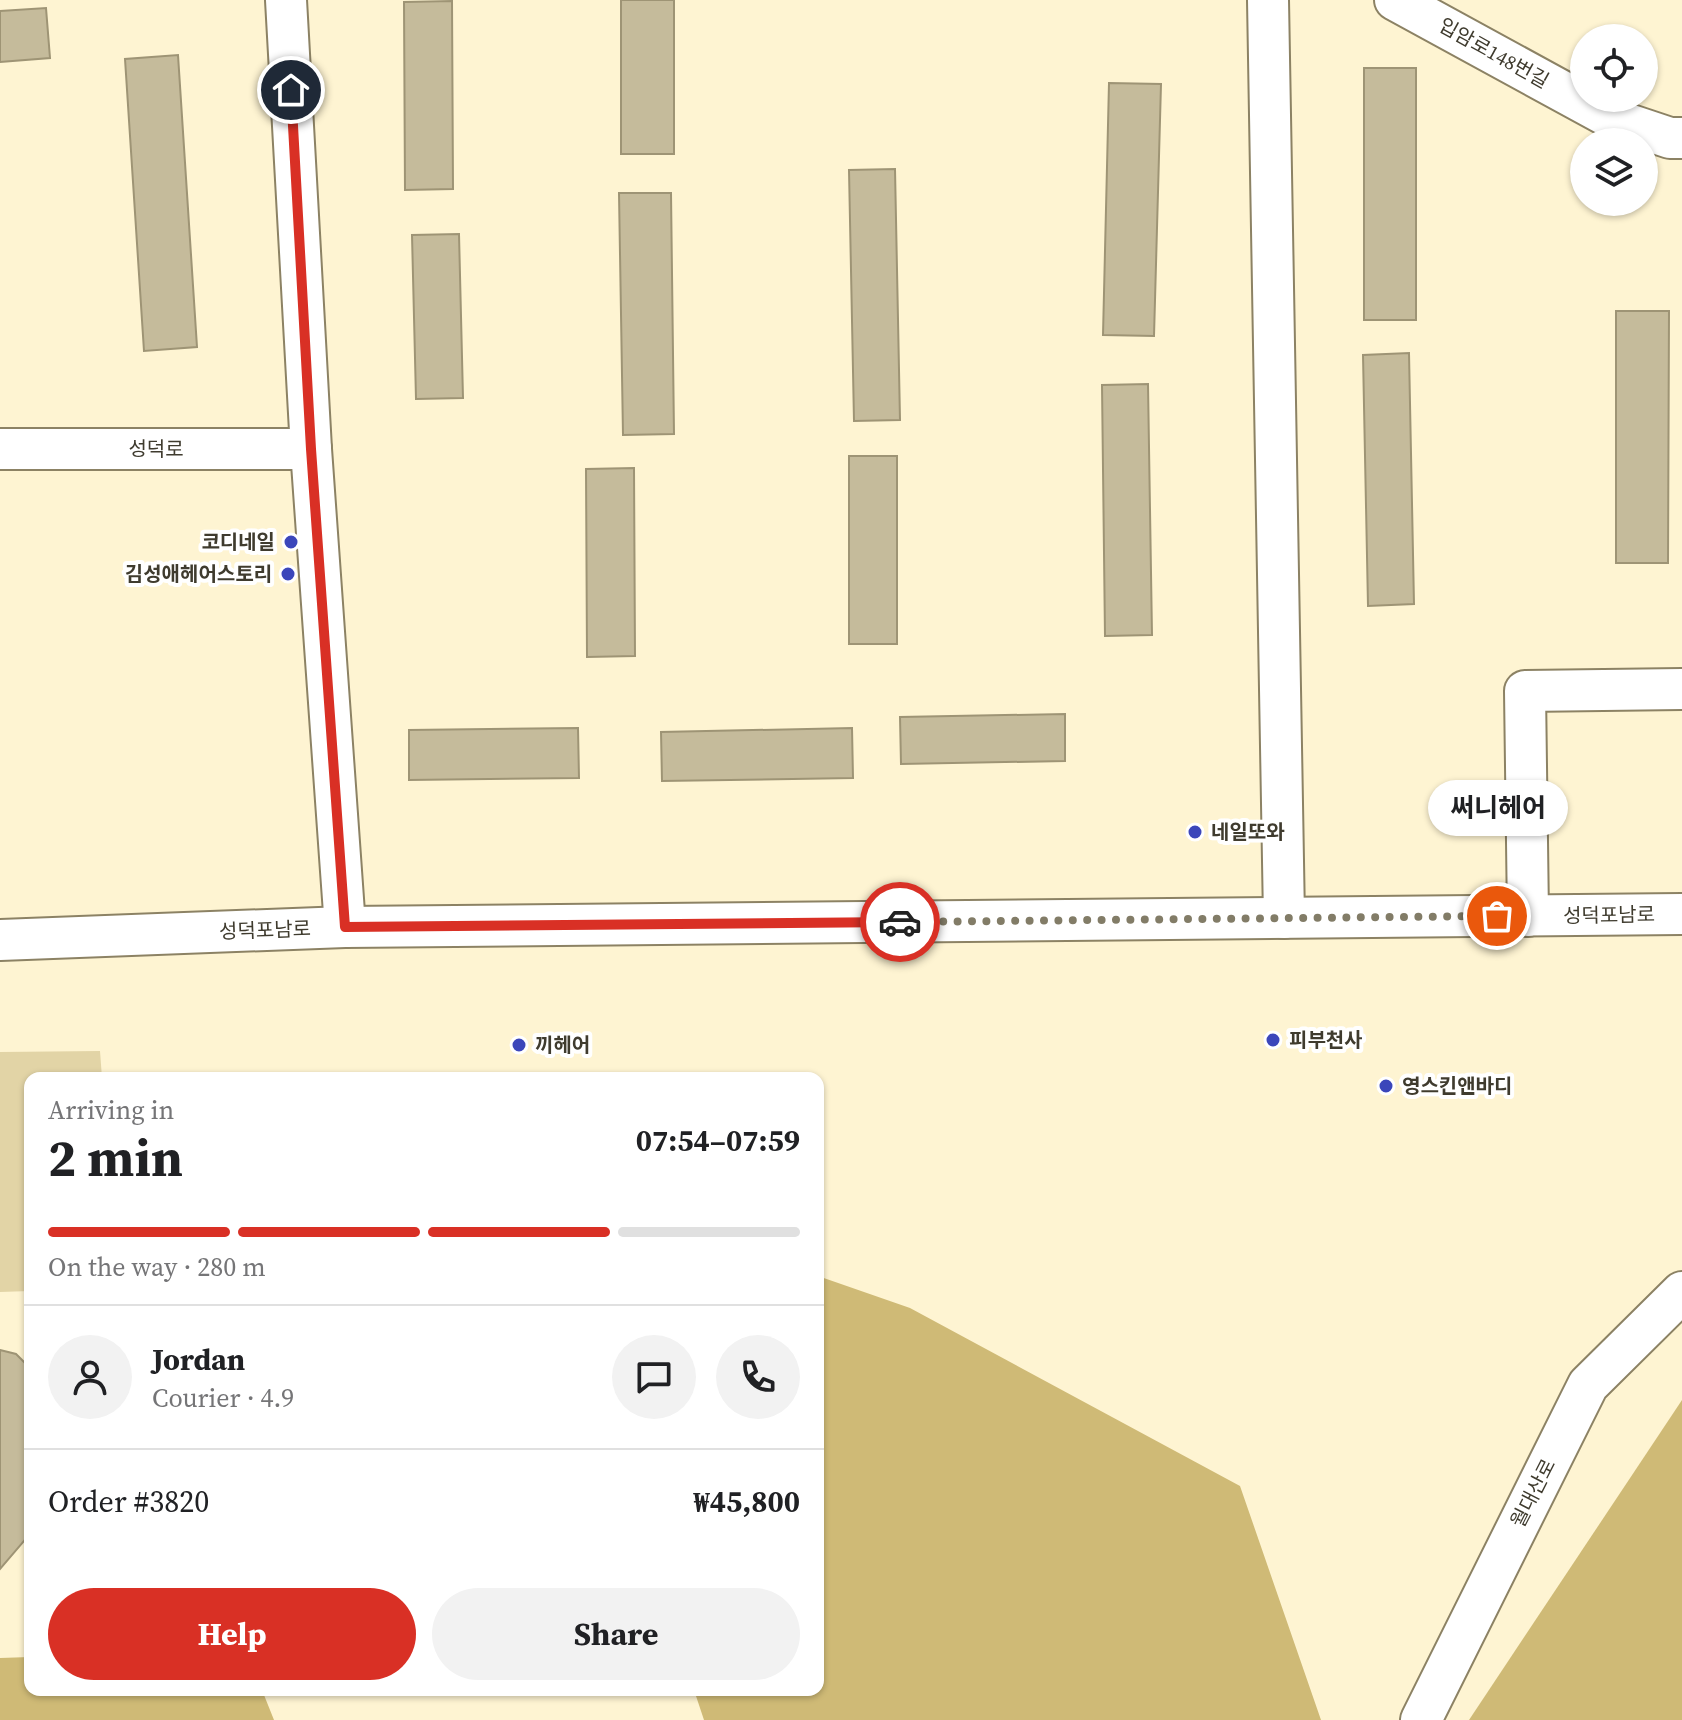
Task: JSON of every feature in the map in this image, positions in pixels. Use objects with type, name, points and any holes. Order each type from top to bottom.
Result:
[{"type":"street","points":[[286,0],[311,449],[345,927]]},
{"type":"street","points":[[1268,0],[1284,918]]},
{"type":"street","name":"입암로148번길","points":[[1395,0],[1613,119],[1670,138],[1682,138]]},
{"type":"street","name":"성덕로","points":[[0,449],[311,449]]},
{"type":"street","points":[[1528,916],[1525,691],[1682,689]]},
{"type":"street","name":"성덕포남로","points":[[0,940],[345,927],[1682,914]]},
{"type":"street","name":"월대산로","points":[[1421,1720],[1588,1385],[1682,1292]]},
{"type":"shaded area","points":[[100,1051],[102,1072],[24,1072],[24,1291],[0,1292],[0,1052]]},
{"type":"shaded area","points":[[824,1278],[910,1308],[1240,1486],[1321,1720],[704,1720],[696,1696],[824,1696]]},
{"type":"shaded area","points":[[1682,1400],[1682,1720],[1469,1720]]},
{"type":"shaded area","points":[[24,1657],[24,1696],[264,1696],[274,1720],[0,1720],[0,1658]]},
{"type":"building","points":[[621,0],[674,0],[674,154],[621,154]]},
{"type":"building","points":[[452,1],[453,189],[405,190],[404,2]]},
{"type":"building","points":[[46,8],[50,58],[0,62],[0,11]]},
{"type":"building","points":[[178,55],[197,347],[144,351],[125,59]]},
{"type":"building","points":[[1364,68],[1416,68],[1416,320],[1364,320]]},
{"type":"building","points":[[1109,83],[1161,84],[1154,336],[1103,335]]},
{"type":"building","points":[[895,169],[900,420],[854,421],[849,170]]},
{"type":"building","points":[[619,193],[671,193],[674,434],[623,435]]},
{"type":"building","points":[[459,234],[463,398],[416,399],[412,235]]},
{"type":"building","points":[[1616,311],[1669,311],[1668,563],[1616,563]]},
{"type":"building","points":[[1409,353],[1414,604],[1368,606],[1363,355]]},
{"type":"building","points":[[1148,384],[1152,635],[1105,636],[1102,385]]},
{"type":"building","points":[[849,456],[897,456],[897,644],[849,644]]},
{"type":"building","points":[[634,468],[635,656],[587,657],[586,469]]},
{"type":"building","points":[[1065,714],[1065,761],[901,764],[900,717]]},
{"type":"building","points":[[578,728],[579,778],[409,780],[409,730]]},
{"type":"building","points":[[852,728],[853,778],[662,781],[661,732]]},
{"type":"building","points":[[0,1350],[16,1354],[24,1362],[24,1541],[0,1569]]},
{"type":"way so far","points":[[900,922],[1497,916]]},
{"type":"place","name":"코디네일","points":[[291,542]]},
{"type":"place","name":"김성애헤어스토리","points":[[288,574]]},
{"type":"place","name":"네일또와","points":[[1195,832]]},
{"type":"place","name":"써니헤어","points":[[1497,916]]},
{"type":"place","name":"피부천사","points":[[1273,1040]]},
{"type":"place","name":"끼헤어","points":[[519,1045]]},
{"type":"place","name":"영스킨앤바디","points":[[1386,1086]]},
{"type":"route","points":[[291,90],[311,449],[345,927],[900,922]]}]
